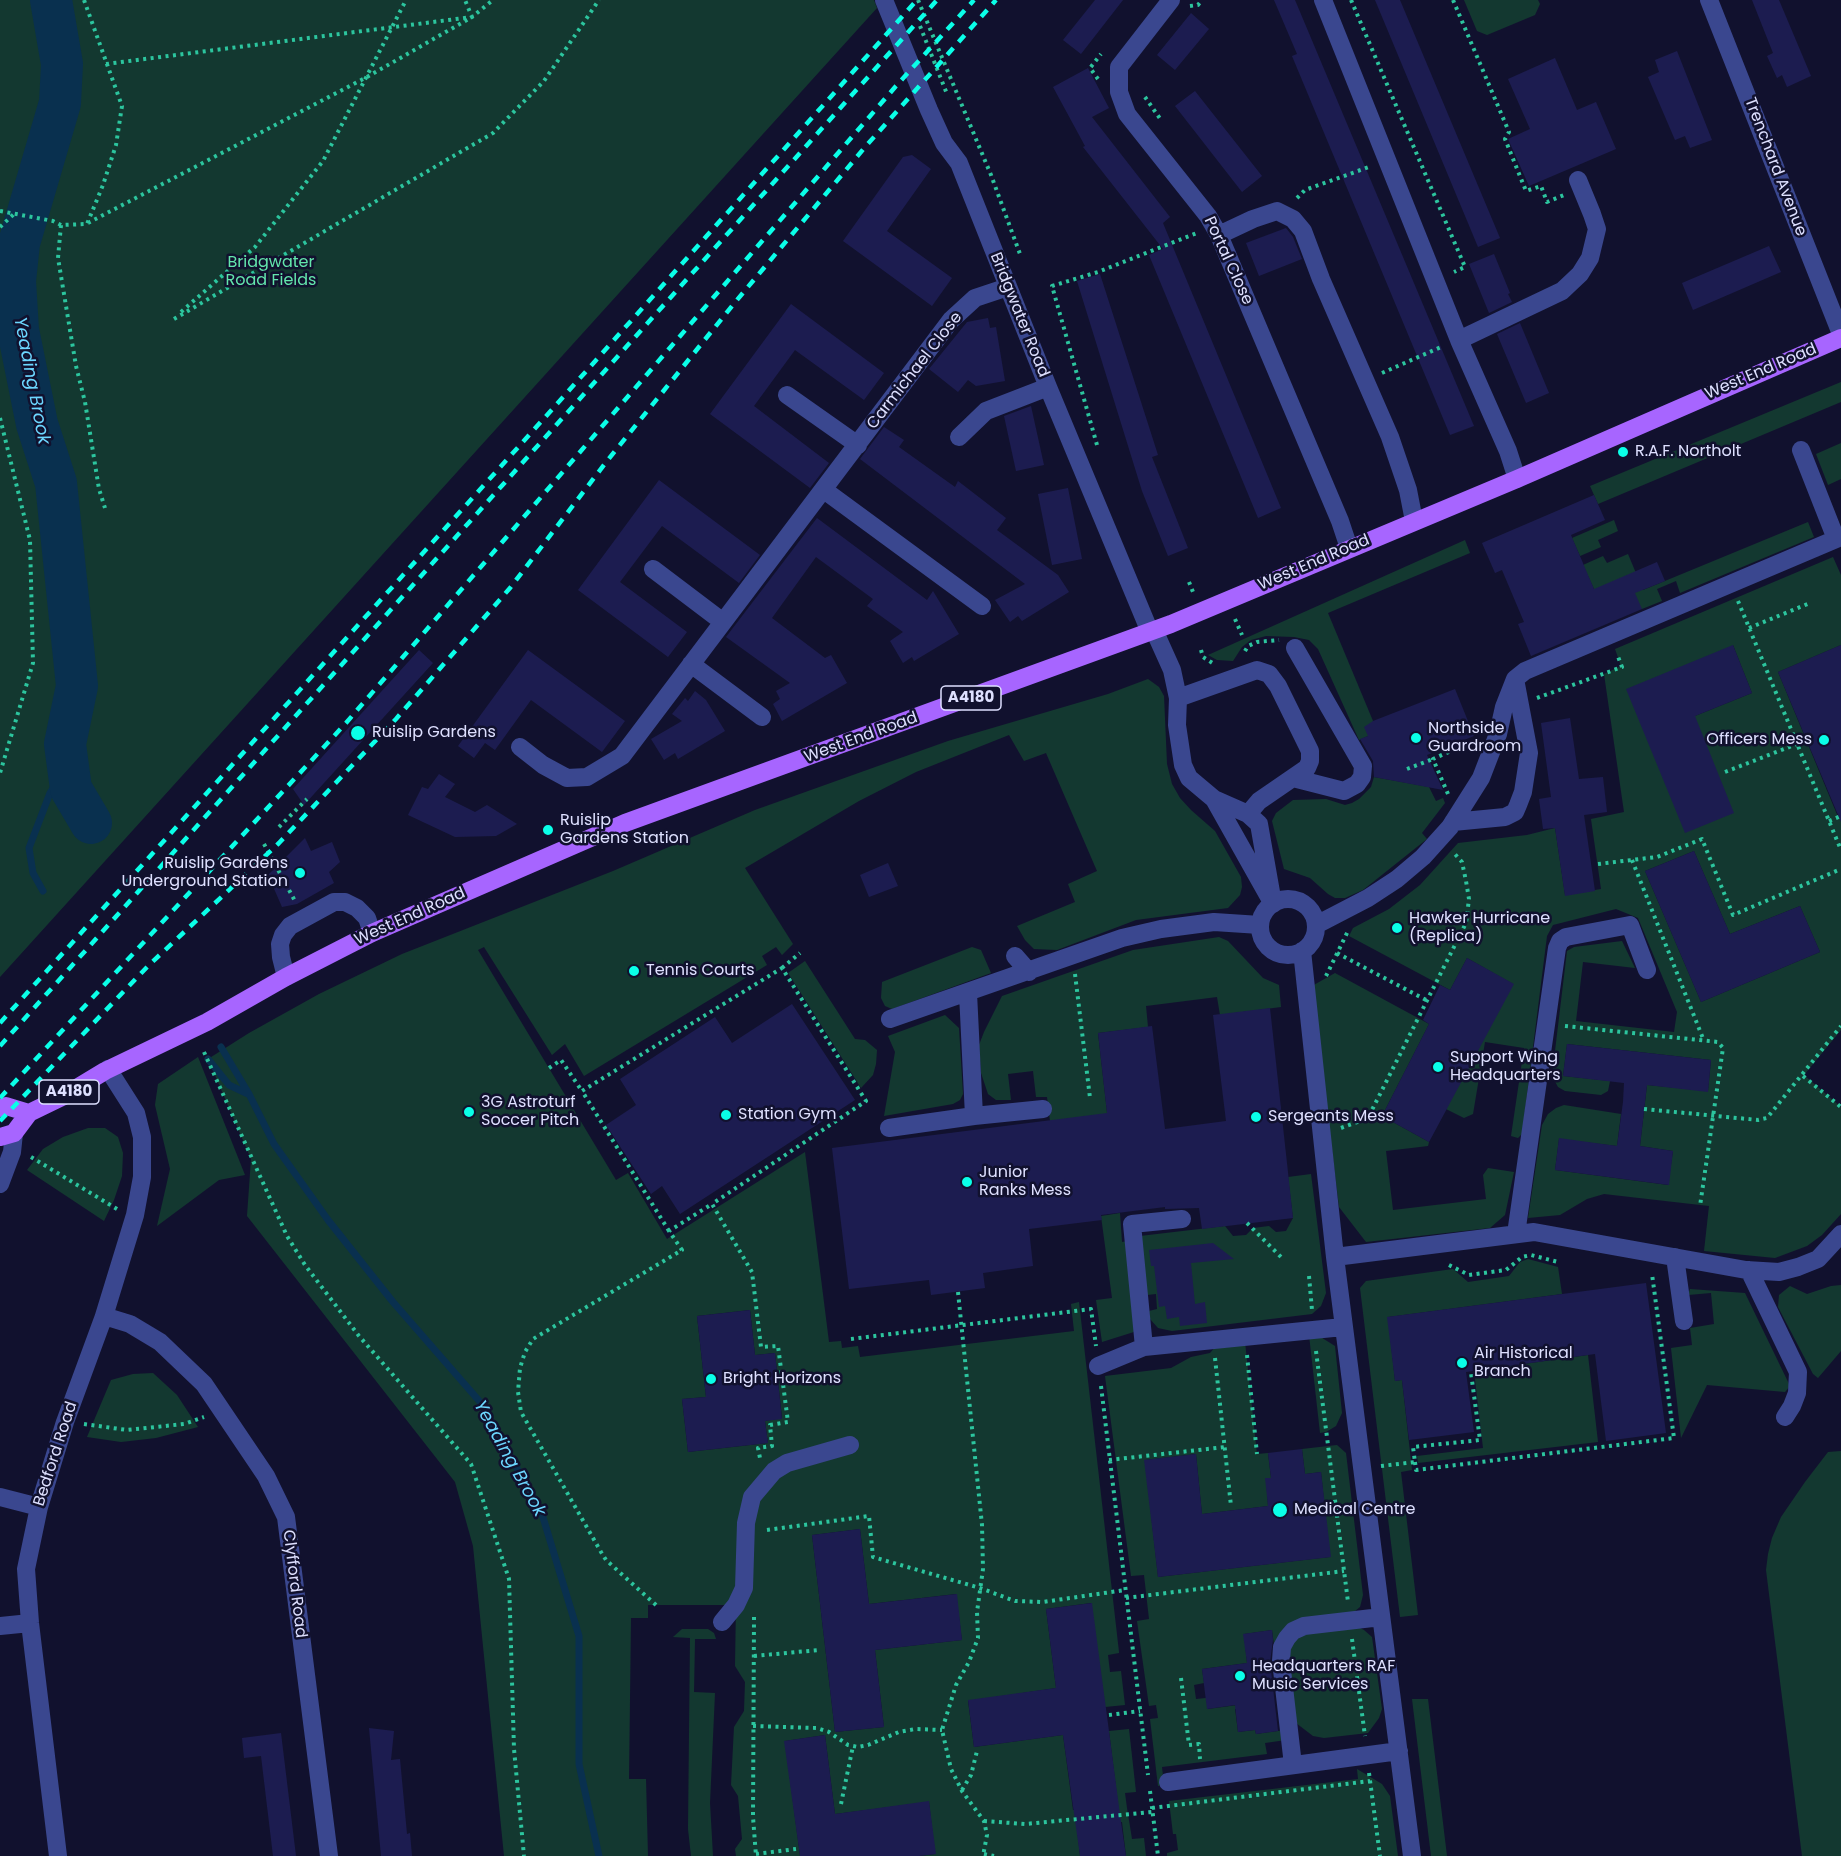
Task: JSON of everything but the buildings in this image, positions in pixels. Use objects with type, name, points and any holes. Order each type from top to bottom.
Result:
[{"type":"main road","name":"West End Road","points":[[7,1135],[29,1113],[62,1097],[108,1069],[207,1022],[286,977],[372,933],[625,822],[1227,602],[1349,548],[1516,479],[1841,336]]},
{"type":"main road","name":"A4180","points":[[0,1108],[6,1106],[29,1113]]},
{"type":"street","name":"Bridgwater Road","points":[[884,0],[944,143],[959,163],[1048,387],[1152,631],[1172,670],[1178,698]]},
{"type":"street","name":"Portal Close","points":[[1171,0],[1119,67],[1119,92],[1127,114],[1208,216],[1210,231],[1340,521],[1349,548]]},
{"type":"street","points":[[1323,0],[1459,340],[1508,451],[1516,479]]},
{"type":"street","name":"Trenchard Avenue","points":[[1709,0],[1841,336]]},
{"type":"street","points":[[1459,340],[1563,291],[1580,274],[1590,258],[1597,229],[1580,185]]},
{"type":"street","points":[[1210,231],[1276,212],[1293,219],[1303,231],[1321,279],[1402,469],[1414,521]]},
{"type":"street","name":"Carmichael Close","points":[[520,747],[543,765],[567,778],[587,777],[622,756],[951,320],[975,298],[1008,287]]},
{"type":"street","points":[[959,437],[986,411],[1048,387]]},
{"type":"street","name":"Carmichael Close","points":[[787,395],[858,445]]},
{"type":"street","points":[[1316,925],[1368,898],[1397,879],[1423,857],[1438,840],[1453,813],[1462,810],[1485,769],[1515,679],[1525,671],[1839,538],[1801,450]]},
{"type":"street","points":[[824,490],[982,606]]},
{"type":"street","points":[[653,569],[723,622]]},
{"type":"street","points":[[1293,778],[1344,791],[1357,784],[1362,777],[1363,766],[1295,648]]},
{"type":"street","points":[[691,664],[762,717]]},
{"type":"street","points":[[1248,814],[1258,801],[1307,768],[1310,761],[1310,751],[1278,687],[1269,674],[1257,670],[1178,698],[1177,725],[1183,765],[1189,778],[1214,799],[1248,814],[1259,824],[1273,904]]},
{"type":"street","points":[[1453,813],[1505,817],[1515,812],[1523,792],[1529,753],[1515,679]]},
{"type":"street","points":[[1214,799],[1273,904]]},
{"type":"street","points":[[1288,899],[1297,900],[1310,910],[1316,925],[1313,940],[1302,951],[1285,955],[1269,948],[1261,933],[1260,925],[1266,909],[1288,899]]},
{"type":"street","points":[[286,977],[280,944],[284,935],[290,926],[334,902],[345,902],[357,908],[367,918],[372,933]]},
{"type":"street","points":[[890,1019],[1122,938],[1161,929],[1214,922],[1260,925]]},
{"type":"street","points":[[1516,1234],[1557,948],[1560,941],[1566,937],[1630,925],[1647,970]]},
{"type":"street","points":[[1302,951],[1343,1327],[1412,1856]]},
{"type":"street","points":[[1015,956],[1029,972]]},
{"type":"street","points":[[968,993],[974,1116]]},
{"type":"street","name":"Bedford Road","points":[[58,1856],[30,1623],[26,1569],[39,1507],[66,1422],[104,1316],[135,1215],[142,1177],[142,1137],[136,1113],[108,1069]]},
{"type":"street","points":[[889,1128],[1043,1109]]},
{"type":"street","points":[[0,1184],[12,1152],[7,1135]]},
{"type":"street","points":[[1144,1347],[1132,1224],[1182,1219]]},
{"type":"street","points":[[1335,1257],[1534,1232],[1749,1270],[1779,1272],[1798,1268],[1818,1259],[1841,1234]]},
{"type":"street","points":[[1675,1257],[1684,1321]]},
{"type":"street","points":[[1749,1270],[1798,1372],[1797,1393],[1785,1417]]},
{"type":"street","name":"Clyfford Road","points":[[104,1316],[130,1324],[160,1342],[204,1384],[266,1476],[286,1517],[329,1856]]},
{"type":"street","points":[[1098,1366],[1144,1347],[1343,1327]]},
{"type":"street","points":[[722,1622],[736,1605],[744,1588],[746,1523],[752,1497],[774,1471],[788,1463],[850,1445]]},
{"type":"street","points":[[0,1497],[39,1507]]},
{"type":"street","points":[[1293,1764],[1281,1660],[1282,1647],[1287,1638],[1293,1631],[1304,1626],[1381,1617]]},
{"type":"street","points":[[0,1626],[30,1623]]},
{"type":"street","points":[[1168,1782],[1399,1751]]},
{"type":"path","points":[[84,0],[122,106],[116,145],[103,185],[86,224]]},
{"type":"path","points":[[406,0],[323,161],[255,247],[174,319],[493,133],[544,81],[599,0]]},
{"type":"path","points":[[465,0],[472,17]]},
{"type":"path","points":[[0,211],[53,221],[61,225],[86,224],[367,77],[472,17],[493,0]]},
{"type":"path","points":[[1351,0],[1465,267],[1449,274]]},
{"type":"path","points":[[1453,0],[1509,132],[1505,139],[1526,192],[1541,186],[1547,202],[1580,185]]},
{"type":"path","points":[[106,64],[472,17]]},
{"type":"path","points":[[1102,86],[1090,68],[1103,51]]},
{"type":"path","points":[[1283,214],[1305,190],[1375,166]]},
{"type":"path","points":[[0,226],[15,214]]},
{"type":"path","points":[[1192,223],[1210,231]]},
{"type":"path","points":[[61,225],[58,258],[99,489],[105,508]]},
{"type":"path","points":[[1099,453],[1052,286],[1098,272],[1210,231]]},
{"type":"path","points":[[1365,380],[1459,340]]},
{"type":"path","points":[[0,418],[30,540],[33,663],[0,773]]},
{"type":"path","points":[[1730,583],[1841,850]]},
{"type":"path","points":[[1749,628],[1810,603]]},
{"type":"path","points":[[1407,769],[1479,738]]},
{"type":"path","points":[[1725,772],[1797,744]]},
{"type":"path","points":[[1433,759],[1453,813]]},
{"type":"path","points":[[279,827],[307,799]]},
{"type":"path","points":[[1829,821],[1841,816]]},
{"type":"path","points":[[1598,864],[1657,857],[1702,838],[1733,915],[1841,869]]},
{"type":"path","points":[[1338,1129],[1363,1120],[1373,1108],[1466,924],[1469,899],[1462,862],[1457,854],[1438,840]]},
{"type":"path","points":[[264,844],[299,908]]},
{"type":"path","points":[[1632,860],[1704,1041]]},
{"type":"path","points":[[1323,982],[1351,926]]},
{"type":"path","points":[[582,1091],[782,968],[800,953]]},
{"type":"path","points":[[1337,953],[1428,1001]]},
{"type":"path","points":[[669,1231],[866,1101],[782,968]]},
{"type":"path","points":[[1075,971],[1090,1098]]},
{"type":"path","points":[[1547,1024],[1718,1042],[1723,1048],[1700,1206]]},
{"type":"path","points":[[1644,1109],[1758,1120],[1767,1118],[1841,1026]]},
{"type":"path","points":[[204,1052],[287,1236],[299,1255],[358,1336],[471,1464],[509,1579],[514,1749],[524,1856]]},
{"type":"path","points":[[549,1068],[561,1060],[682,1250],[533,1339],[525,1352],[520,1368],[518,1392],[521,1412],[606,1560],[656,1605]]},
{"type":"path","points":[[1803,1076],[1841,1107]]},
{"type":"path","points":[[1337,1118],[1340,1138]]},
{"type":"path","points":[[32,1151],[31,1157],[116,1208],[135,1215]]},
{"type":"path","points":[[712,1204],[752,1272],[761,1347],[778,1346],[788,1422],[770,1425],[772,1446],[758,1448],[765,1481]]},
{"type":"path","points":[[1247,1223],[1282,1259]]},
{"type":"path","points":[[1471,1373],[1480,1440],[1413,1447],[1416,1470],[1674,1438],[1649,1252]]},
{"type":"path","points":[[1440,1266],[1451,1264],[1469,1275],[1506,1270],[1522,1257],[1530,1256],[1558,1262]]},
{"type":"path","points":[[958,1292],[982,1525],[983,1569],[977,1612],[978,1638],[969,1662],[956,1685],[942,1730],[951,1769],[962,1791],[984,1821],[987,1835],[983,1855],[994,1856]]},
{"type":"path","points":[[851,1339],[1091,1309],[1148,1776]]},
{"type":"path","points":[[1213,1340],[1231,1506]]},
{"type":"path","points":[[1247,1353],[1257,1454]]},
{"type":"path","points":[[66,1422],[127,1430],[184,1424],[221,1410]]},
{"type":"path","points":[[1109,1460],[1225,1447]]},
{"type":"path","points":[[1377,1467],[1415,1462]]},
{"type":"path","points":[[765,1530],[868,1516],[873,1557],[980,1588],[1015,1601],[1043,1602],[1125,1590]]},
{"type":"path","points":[[1126,1598],[1344,1571]]},
{"type":"path","points":[[754,1611],[753,1817],[756,1855],[796,1849]]},
{"type":"path","points":[[753,1656],[819,1650]]},
{"type":"path","points":[[1181,1678],[1189,1745],[1199,1744],[1203,1777]]},
{"type":"path","points":[[1109,1715],[1140,1711]]},
{"type":"path","points":[[753,1726],[817,1728],[853,1746],[868,1746],[899,1732],[915,1729],[942,1730]]},
{"type":"path","points":[[841,1804],[853,1746]]},
{"type":"path","points":[[962,1791],[971,1775],[977,1751]]},
{"type":"path","points":[[984,1821],[1026,1824],[1370,1781]]},
{"type":"path","points":[[1149,1786],[1158,1856]]},
{"type":"green space","name":"Bridgwater Road Fields","points":[[0,0],[874,0],[877,8],[0,977]]},
{"type":"green space","points":[[1464,0],[1538,0],[1540,4],[1535,15],[1487,35],[1477,31]]},
{"type":"green space","points":[[1841,382],[1841,402],[1598,504],[1590,486]]},
{"type":"green space","points":[[1841,443],[1841,479],[1828,485],[1816,454]]},
{"type":"green space","points":[[1614,520],[1618,531],[1598,540],[1601,547],[1580,556],[1572,538]]},
{"type":"green space","points":[[1808,522],[1814,537],[1680,593],[1676,581],[1657,589],[1662,601],[1642,609],[1594,589],[1583,565],[1603,556],[1607,563],[1628,554],[1643,590]]},
{"type":"green space","points":[[1465,540],[1470,553],[1328,613],[1373,721],[1368,736],[1359,740],[1318,649],[1309,640],[1266,636],[1251,640],[1242,647],[1233,661],[1217,660],[1208,655]]},
{"type":"green space","points":[[1833,557],[1841,575],[1841,645],[1778,672],[1838,817],[1841,816],[1841,1030],[1804,1075],[1841,1107],[1841,1214],[1822,1235],[1807,1246],[1775,1258],[1704,1251],[1709,1206],[1604,1194],[1587,1199],[1560,1215],[1528,1218],[1542,1125],[1548,1114],[1556,1108],[1564,1105],[1621,1114],[1617,1146],[1559,1139],[1555,1170],[1668,1185],[1673,1151],[1640,1146],[1647,1085],[1708,1091],[1711,1060],[1567,1044],[1563,1076],[1610,1081],[1608,1091],[1601,1095],[1565,1091],[1558,1087],[1552,1076],[1567,951],[1574,947],[1622,941],[1635,968],[1583,962],[1576,1021],[1674,1032],[1677,1012],[1638,918],[1616,909],[1553,925],[1547,936],[1522,1134],[1518,1138],[1511,1136],[1524,1048],[1485,1042],[1473,1114],[1464,1118],[1446,1109],[1513,984],[1467,958],[1450,990],[1349,936],[1353,928],[1389,909],[1420,885],[1458,843],[1527,835],[1555,828],[1565,895],[1601,889],[1591,819],[1624,812],[1604,674],[1621,666],[1615,649]],"holes":[[[1733,645],[1752,693],[1695,716]],[[1694,851],[1730,934],[1800,906],[1820,952],[1701,1002],[1645,871]]]},
{"type":"green space","points":[[1148,679],[1159,687],[1164,696],[1167,764],[1172,784],[1180,798],[1215,831],[1241,877],[1240,895],[1228,908],[1136,920],[1057,950],[1034,949],[1025,940],[1017,926],[1075,902],[1068,884],[1097,871],[1046,753],[1024,761],[1009,735],[916,772],[859,801],[745,868],[793,944],[782,955],[776,947],[762,956],[767,965],[584,1076],[565,1044],[552,1055],[484,947],[478,950],[616,1180],[628,1173],[667,1239],[805,1152],[829,1342],[841,1341],[842,1348],[858,1346],[860,1357],[1074,1331],[1071,1304],[1079,1302],[1119,1652],[1108,1655],[1110,1672],[1121,1671],[1125,1705],[1105,1707],[1091,1603],[1046,1609],[1056,1688],[968,1701],[974,1747],[1063,1735],[1073,1810],[1118,1804],[1109,1731],[1129,1729],[1136,1792],[1125,1793],[1127,1808],[1132,1839],[1144,1838],[1146,1856],[1126,1856],[1122,1822],[1077,1828],[1080,1856],[919,1856],[935,1854],[929,1802],[835,1814],[825,1735],[785,1741],[800,1856],[736,1856],[735,1849],[742,1839],[738,1796],[731,1785],[734,1727],[744,1711],[745,1682],[735,1666],[736,1605],[648,1605],[648,1618],[631,1618],[629,1779],[646,1779],[648,1856],[504,1856],[473,1546],[455,1482],[247,1216],[251,1159],[208,1059],[319,994],[402,954],[613,871],[755,810],[948,741],[1108,694]],"holes":[[[750,1310],[755,1355],[775,1353],[782,1418],[765,1421],[768,1443],[688,1452],[682,1399],[706,1397],[697,1316]],[[860,1529],[869,1604],[956,1594],[962,1640],[875,1650],[884,1727],[835,1732],[812,1535]]]},
{"type":"green space","points":[[1374,777],[1429,787],[1436,801],[1443,798],[1445,803],[1422,833],[1427,839],[1363,890],[1345,898],[1335,898],[1310,878],[1284,869],[1272,821],[1276,813],[1293,800],[1326,799],[1345,805],[1352,803],[1371,787]]},
{"type":"green space","points":[[1219,937],[1228,941],[1263,978],[1279,985],[1281,1007],[1220,1015],[1217,997],[1146,1006],[1148,1027],[1098,1033],[1109,1130],[1050,1121],[1047,1097],[1036,1097],[1033,1071],[1008,1074],[1011,1100],[996,1100],[988,1094],[981,1073],[979,1045],[1002,996],[1133,950]]},
{"type":"green space","points":[[972,947],[981,950],[991,973],[892,1009],[885,1006],[881,998],[882,982]]},
{"type":"green space","points":[[805,961],[855,1039],[865,1040],[877,1050],[873,1075],[861,1088],[788,973]]},
{"type":"green space","points":[[1335,973],[1429,1024],[1382,1116],[1429,1142],[1428,1146],[1386,1151],[1393,1210],[1486,1199],[1483,1175],[1488,1168],[1514,1172],[1505,1215],[1490,1228],[1366,1242],[1339,1207],[1312,986]]},
{"type":"green space","points":[[945,1015],[959,1028],[963,1094],[960,1100],[953,1104],[884,1116],[895,1052],[888,1036]]},
{"type":"green space","points":[[198,1057],[245,1175],[219,1180],[157,1226],[170,1169],[155,1105],[158,1084]]},
{"type":"green space","points":[[88,1128],[105,1128],[118,1137],[123,1153],[122,1176],[104,1221],[27,1170],[43,1149],[63,1137]]},
{"type":"green space","points":[[1311,1174],[1326,1293],[1321,1306],[1312,1314],[1172,1331],[1158,1328],[1150,1319],[1149,1311],[1157,1309],[1156,1294],[1147,1295],[1140,1236],[1225,1226],[1233,1236],[1246,1235],[1253,1228],[1269,1226],[1276,1232],[1286,1231],[1293,1218],[1288,1177]]},
{"type":"green space","points":[[1120,1213],[1122,1242],[1128,1241],[1137,1331],[1102,1342],[1096,1300],[1112,1298],[1101,1216]]},
{"type":"green space","points":[[1528,1259],[1558,1267],[1562,1294],[1388,1317],[1395,1381],[1402,1380],[1412,1470],[1401,1472],[1418,1615],[1400,1617],[1360,1288],[1366,1281],[1453,1269],[1468,1282],[1509,1276],[1520,1262]]},
{"type":"green space","points":[[1841,1285],[1841,1351],[1818,1378],[1813,1374],[1778,1307],[1779,1295],[1790,1286],[1807,1294]]},
{"type":"green space","points":[[1690,1289],[1745,1293],[1790,1386],[1785,1392],[1707,1385],[1681,1438],[1671,1348],[1692,1345],[1690,1328],[1714,1324],[1711,1293],[1688,1295]]},
{"type":"green space","points":[[1309,1335],[1319,1336],[1335,1346],[1342,1413],[1336,1426],[1320,1433]]},
{"type":"green space","points":[[1245,1342],[1257,1454],[1268,1453],[1271,1478],[1266,1478],[1268,1506],[1202,1514],[1196,1454],[1145,1460],[1158,1577],[1330,1557],[1321,1472],[1305,1474],[1302,1449],[1337,1445],[1346,1453],[1363,1595],[1360,1607],[1345,1615],[1292,1623],[1275,1652],[1272,1630],[1244,1634],[1247,1663],[1202,1669],[1204,1683],[1194,1685],[1196,1699],[1206,1698],[1208,1709],[1252,1703],[1253,1707],[1235,1709],[1238,1732],[1255,1730],[1256,1734],[1285,1730],[1286,1740],[1265,1743],[1267,1754],[1162,1767],[1164,1785],[1158,1786],[1150,1719],[1158,1718],[1156,1705],[1149,1706],[1137,1621],[1149,1619],[1144,1575],[1131,1576],[1105,1376],[1171,1368],[1191,1357],[1210,1353],[1217,1345]]},
{"type":"green space","points":[[1588,1355],[1598,1442],[1418,1463],[1417,1456],[1483,1448],[1474,1371]]},
{"type":"green space","points":[[153,1373],[177,1395],[198,1427],[156,1438],[121,1442],[87,1437],[111,1380],[133,1374]]},
{"type":"green space","points":[[1841,1451],[1841,1856],[1802,1856],[1766,1570],[1772,1538],[1781,1517],[1828,1452]]},
{"type":"green space","points":[[1356,1626],[1372,1637],[1382,1709],[1379,1718],[1368,1733],[1324,1738],[1313,1736],[1296,1723],[1287,1649],[1300,1634]]},
{"type":"green space","points":[[682,1629],[708,1629],[714,1633],[716,1639],[695,1639],[694,1692],[715,1693],[710,1803],[713,1856],[691,1856],[688,1829],[690,1638],[673,1637]]},
{"type":"green space","points":[[1412,1699],[1428,1699],[1447,1856],[1431,1856]]},
{"type":"green space","points":[[1357,1769],[1382,1784],[1390,1796],[1398,1856],[1167,1856],[1167,1853],[1178,1850],[1176,1834],[1173,1834],[1169,1801],[1358,1779]]},
{"type":"waterway","name":"Yeading Brook","points":[[51,0],[62,64],[60,103],[19,243],[15,281],[18,330],[37,424],[56,483],[77,686],[65,744],[71,789],[91,823]]},
{"type":"waterway","name":"Yeading Brook","points":[[43,891],[33,873],[29,848],[50,793],[68,764]]},
{"type":"waterway","name":"Yeading Brook","points":[[221,1047],[249,1094],[274,1144],[328,1220],[393,1302],[481,1403],[542,1514],[579,1636],[579,1764],[599,1856]]},
{"type":"waterway","name":"Yeading Brook","points":[[208,1059],[229,1085],[248,1094]]},
{"type":"railway","points":[[0,1023],[917,0]]},
{"type":"railway","points":[[0,1046],[937,0]]},
{"type":"railway","points":[[0,1098],[346,723],[896,86],[974,0]]},
{"type":"railway","points":[[0,1121],[148,966],[279,843],[396,719],[510,588],[607,461],[732,306],[866,146],[996,0]]},
{"type":"place","name":"R.A.F. Northolt","points":[[1623,452]]},
{"type":"place","name":"Ruislip Gardens","points":[[358,733]]},
{"type":"place","name":"Northside Guardroom","points":[[1416,738]]},
{"type":"place","name":"Officers Mess","points":[[1824,740]]},
{"type":"place","name":"Ruislip Gardens Station","points":[[548,830]]},
{"type":"place","name":"Ruislip Gardens Underground Station","points":[[300,873]]},
{"type":"place","name":"Hawker Hurricane (Replica)","points":[[1397,928]]},
{"type":"place","name":"Tennis Courts","points":[[634,971]]},
{"type":"place","name":"Support Wing Headquarters","points":[[1438,1067]]},
{"type":"place","name":"3G Astroturf Soccer Pitch","points":[[469,1112]]},
{"type":"place","name":"Station Gym","points":[[726,1115]]},
{"type":"place","name":"Sergeants Mess","points":[[1256,1117]]},
{"type":"place","name":"Junior Ranks Mess","points":[[967,1182]]},
{"type":"place","name":"Air Historical Branch","points":[[1462,1363]]},
{"type":"place","name":"Bright Horizons","points":[[711,1379]]},
{"type":"place","name":"Medical Centre","points":[[1280,1510]]},
{"type":"place","name":"Headquarters RAF Music Services","points":[[1240,1676]]}]
